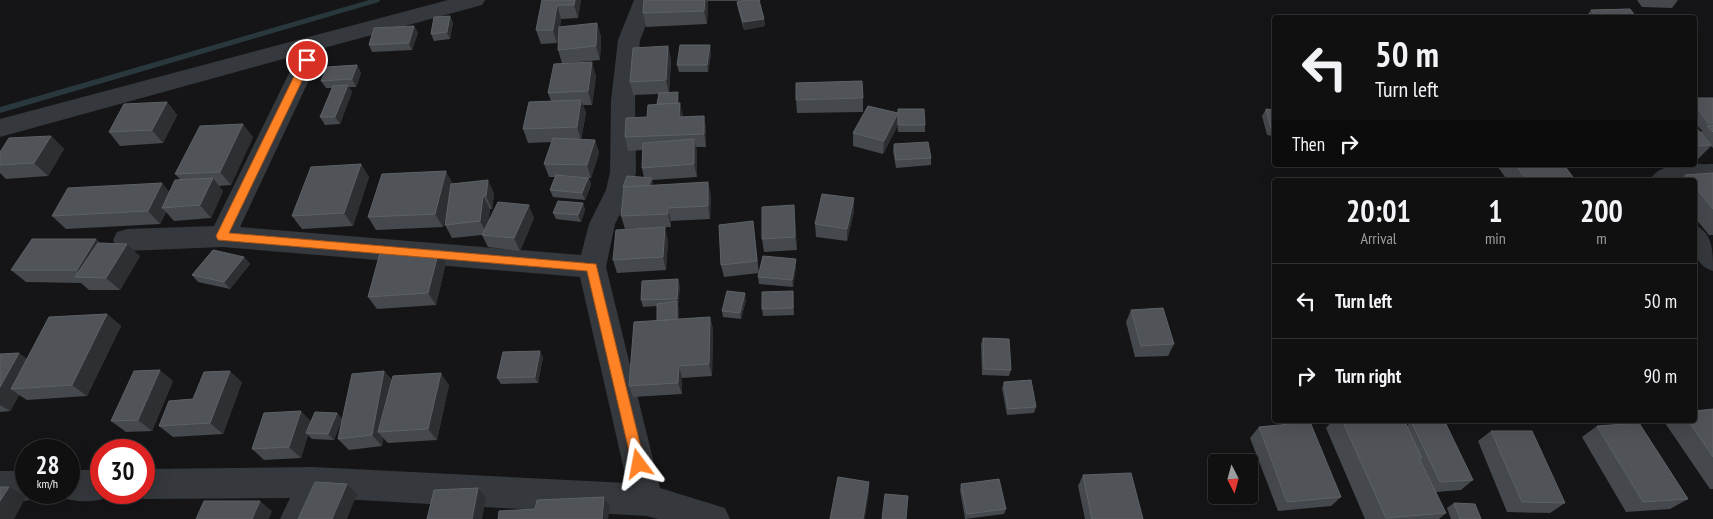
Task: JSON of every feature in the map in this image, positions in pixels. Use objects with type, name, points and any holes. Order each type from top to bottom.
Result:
[{"type":"street","points":[[0,128],[474,0]]},
{"type":"street","points":[[633,506],[592,267],[602,224],[619,190],[623,172],[624,100],[629,40],[645,0]]},
{"type":"street","points":[[222,236],[316,43]]},
{"type":"street","points":[[1667,178],[1672,175],[1713,174]]},
{"type":"street","points":[[127,240],[222,236],[592,267]]},
{"type":"street","points":[[1697,239],[1713,260]]},
{"type":"street","points":[[297,519],[313,482]]},
{"type":"street","points":[[155,484],[313,482],[633,506],[713,519]]},
{"type":"street","points":[[0,486],[15,486]]},
{"type":"building","points":[[542,0],[575,0],[574,5],[557,5],[553,30],[536,30]]},
{"type":"building","points":[[644,0],[705,0],[704,11],[643,13]]},
{"type":"building","points":[[759,0],[764,19],[743,22],[737,2]]},
{"type":"building","points":[[1630,9],[1635,15],[1595,15],[1591,10]]},
{"type":"building","points":[[450,16],[447,32],[431,34],[434,17]]},
{"type":"building","points":[[597,23],[596,46],[558,50],[559,27]]},
{"type":"building","points":[[414,26],[409,43],[369,45],[374,28]]},
{"type":"building","points":[[680,45],[710,45],[707,65],[677,65]]},
{"type":"building","points":[[668,46],[666,80],[630,82],[633,48]]},
{"type":"building","points":[[592,62],[588,91],[548,93],[554,64]]},
{"type":"building","points":[[357,65],[352,79],[321,81],[327,67]]},
{"type":"building","points":[[862,81],[863,98],[796,100],[796,83]]},
{"type":"building","points":[[348,85],[335,117],[320,117],[333,86]]},
{"type":"building","points":[[678,92],[677,103],[657,104],[659,93]]},
{"type":"building","points":[[1697,98],[1713,98],[1713,123],[1708,123],[1697,108]]},
{"type":"building","points":[[581,100],[577,127],[523,129],[529,102]]},
{"type":"building","points":[[167,102],[152,130],[109,132],[124,104]]},
{"type":"building","points":[[680,103],[679,117],[704,116],[704,134],[625,137],[626,118],[647,117],[648,105]]},
{"type":"building","points":[[868,106],[898,113],[884,141],[853,133]]},
{"type":"building","points":[[898,109],[924,109],[925,125],[898,125]]},
{"type":"building","points":[[1266,109],[1272,110],[1271,128]]},
{"type":"building","points":[[243,124],[220,172],[175,174],[200,126]]},
{"type":"building","points":[[1713,125],[1713,132],[1707,126]]},
{"type":"building","points":[[1697,128],[1711,145],[1697,146]]},
{"type":"building","points":[[51,136],[34,163],[0,165],[0,152],[9,138]]},
{"type":"building","points":[[553,138],[595,140],[587,165],[544,164]]},
{"type":"building","points":[[694,139],[694,164],[642,168],[643,143]]},
{"type":"building","points":[[928,142],[931,158],[896,160],[894,144]]},
{"type":"building","points":[[361,164],[344,213],[292,216],[311,167]]},
{"type":"building","points":[[1517,167],[1565,167],[1574,178],[1526,178]]},
{"type":"building","points":[[446,171],[435,214],[368,217],[382,174]]},
{"type":"building","points":[[1713,173],[1713,209],[1697,189],[1697,178],[1687,178],[1685,175]]},
{"type":"building","points":[[556,175],[588,178],[582,193],[550,190]]},
{"type":"building","points":[[627,176],[652,178],[649,185],[623,187]]},
{"type":"building","points":[[213,178],[200,205],[162,208],[175,180]]},
{"type":"building","points":[[488,180],[486,196],[483,196],[480,221],[445,225],[451,184]]},
{"type":"building","points":[[708,182],[708,206],[668,208],[668,214],[621,216],[624,187]]},
{"type":"building","points":[[162,183],[148,211],[52,216],[68,188]]},
{"type":"building","points":[[822,194],[854,198],[847,229],[815,224]]},
{"type":"building","points":[[558,201],[583,203],[578,215],[553,213]]},
{"type":"building","points":[[498,202],[529,205],[514,238],[482,235]]},
{"type":"building","points":[[794,205],[795,237],[762,239],[762,207]]},
{"type":"building","points":[[753,221],[757,261],[721,265],[719,225]]},
{"type":"building","points":[[665,227],[663,257],[613,260],[616,230]]},
{"type":"building","points":[[32,239],[96,239],[77,270],[11,270]]},
{"type":"building","points":[[98,243],[127,244],[106,278],[75,277]]},
{"type":"building","points":[[213,250],[244,257],[224,282],[192,275]]},
{"type":"building","points":[[439,250],[428,293],[368,297],[380,253]]},
{"type":"building","points":[[763,256],[796,259],[792,280],[758,277]]},
{"type":"building","points":[[678,279],[677,299],[641,300],[642,281]]},
{"type":"building","points":[[727,291],[745,293],[740,313],[722,311]]},
{"type":"building","points":[[793,291],[793,308],[762,309],[762,292]]},
{"type":"building","points":[[677,301],[677,319],[657,321],[657,304]]},
{"type":"building","points":[[1163,308],[1174,344],[1141,346],[1131,310]]},
{"type":"building","points":[[107,314],[72,385],[11,389],[49,317]]},
{"type":"building","points":[[710,317],[709,364],[679,366],[678,383],[629,386],[634,322]]},
{"type":"building","points":[[983,338],[1009,339],[1011,370],[984,369]]},
{"type":"building","points":[[540,351],[535,377],[497,378],[503,352]]},
{"type":"building","points":[[19,353],[0,387],[0,354]]},
{"type":"building","points":[[160,370],[138,420],[111,421],[134,371]]},
{"type":"building","points":[[230,371],[210,423],[159,426],[169,401],[193,399],[204,372]]},
{"type":"building","points":[[384,371],[372,435],[338,439],[352,374]]},
{"type":"building","points":[[441,373],[428,429],[378,432],[393,376]]},
{"type":"building","points":[[1031,380],[1036,407],[1008,409],[1004,382]]},
{"type":"building","points":[[1713,409],[1713,457],[1690,423],[1697,423],[1697,411]]},
{"type":"building","points":[[301,411],[289,447],[252,449],[264,413]]},
{"type":"building","points":[[315,412],[337,413],[328,434],[306,433]]},
{"type":"building","points":[[1310,423],[1341,497],[1287,502],[1259,427]]},
{"type":"building","points":[[1343,423],[1405,423],[1422,458],[1419,458],[1446,513],[1386,518]]},
{"type":"building","points":[[1412,423],[1445,423],[1473,480],[1440,482]]},
{"type":"building","points":[[1639,423],[1688,499],[1643,502],[1597,426]]},
{"type":"building","points":[[1491,431],[1532,431],[1565,503],[1522,502]]},
{"type":"building","points":[[1131,473],[1143,519],[1092,519],[1083,475]]},
{"type":"building","points":[[838,477],[869,482],[863,519],[830,519]]},
{"type":"building","points":[[999,479],[1006,509],[967,514],[961,484]]},
{"type":"building","points":[[315,482],[347,484],[332,519],[298,519]]},
{"type":"building","points":[[0,487],[9,487],[0,501]]},
{"type":"building","points":[[478,488],[472,519],[427,519],[434,490]]},
{"type":"building","points":[[885,494],[908,496],[906,519],[882,519]]},
{"type":"building","points":[[604,497],[602,519],[498,519],[499,511],[535,509],[537,500]]},
{"type":"building","points":[[204,501],[260,501],[252,519],[196,519]]},
{"type":"building","points":[[1454,503],[1475,504],[1481,519],[1460,519]]},
{"type":"waterway","points":[[0,110],[377,0]]},
{"type":"route","points":[[307,60],[222,236],[592,267],[639,464]]}]
